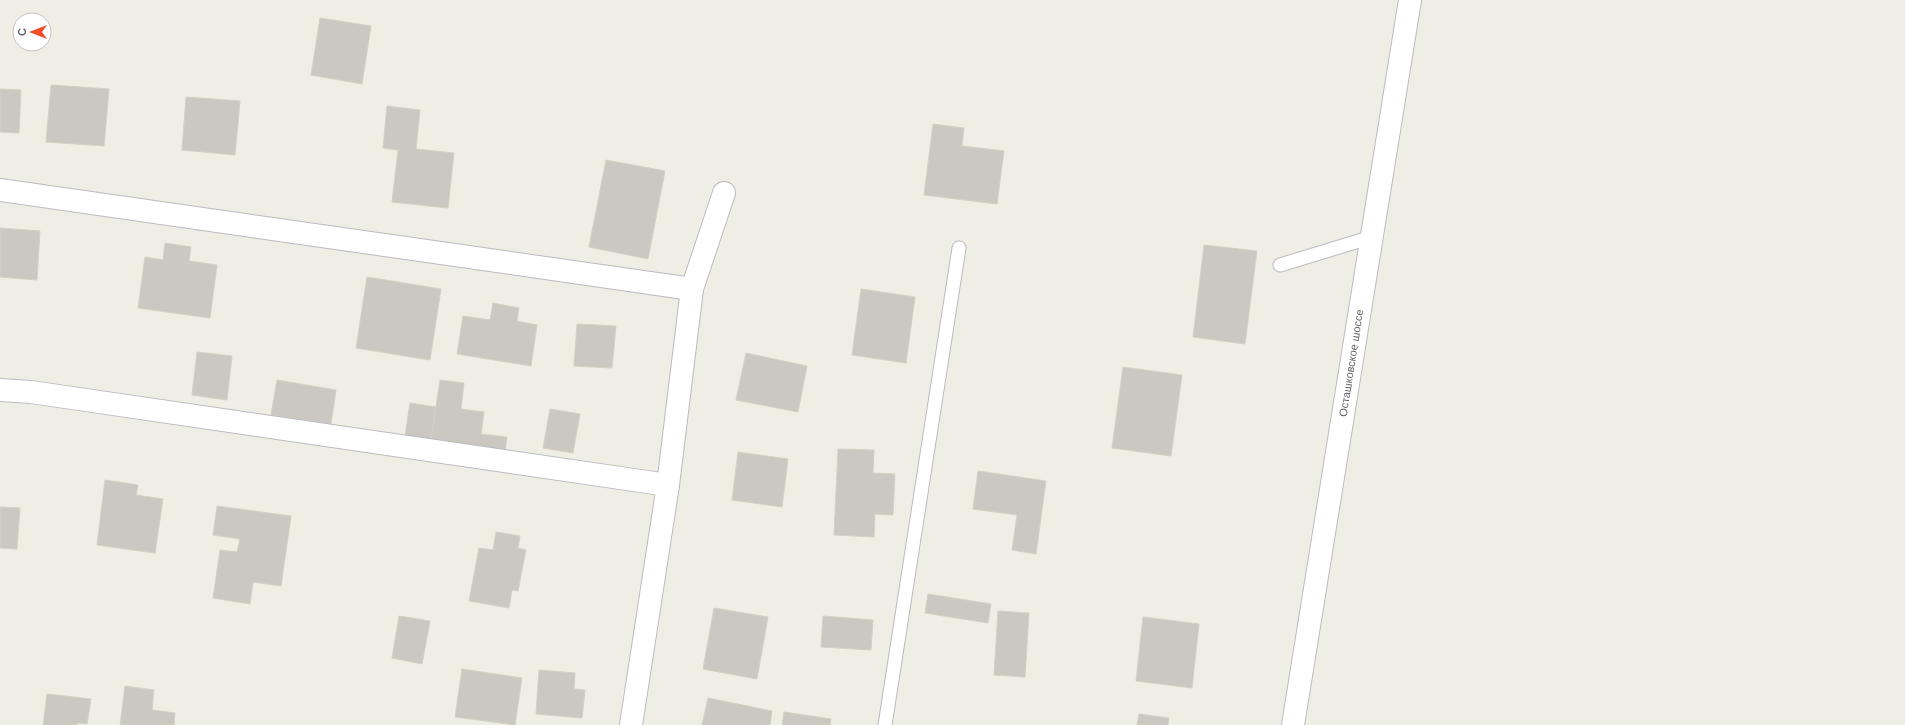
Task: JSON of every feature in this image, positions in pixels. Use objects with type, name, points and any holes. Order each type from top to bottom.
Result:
[{"type":"street","name":"Осташковское шоссе","points":[[1292,725],[1410,0]]},
{"type":"street","points":[[0,190],[692,289]]},
{"type":"street","points":[[631,725],[668,485],[692,289],[724,193]]},
{"type":"street","points":[[0,390],[39,393],[668,485]]},
{"type":"lane","points":[[1280,265],[1372,237]]},
{"type":"lane","points":[[886,725],[959,248]]},
{"type":"building","points":[[320,18],[371,26],[362,84],[311,75]]},
{"type":"building","points":[[51,85],[109,89],[104,146],[46,142]]},
{"type":"building","points":[[0,89],[21,90],[19,133],[0,132]]},
{"type":"building","points":[[186,97],[240,101],[235,155],[182,150]]},
{"type":"building","points":[[387,106],[420,110],[416,149],[454,153],[448,208],[392,202],[398,150],[383,148]]},
{"type":"building","points":[[933,124],[964,128],[962,146],[1004,151],[997,204],[924,195]]},
{"type":"building","points":[[606,160],[665,171],[648,259],[589,247]]},
{"type":"building","points":[[0,228],[40,231],[37,280],[0,277]]},
{"type":"building","points":[[165,243],[191,247],[189,261],[217,265],[210,318],[138,308],[145,257],[163,260]]},
{"type":"building","points":[[1204,245],[1257,251],[1245,344],[1193,337]]},
{"type":"building","points":[[367,277],[441,289],[430,360],[356,348]]},
{"type":"building","points":[[861,289],[915,297],[906,363],[852,355]]},
{"type":"building","points":[[493,303],[519,308],[517,321],[537,325],[531,366],[457,354],[463,316],[490,320]]},
{"type":"building","points":[[577,324],[616,326],[612,368],[574,366]]},
{"type":"building","points":[[197,352],[232,356],[227,400],[192,395]]},
{"type":"building","points":[[746,353],[807,366],[798,412],[736,400]]},
{"type":"building","points":[[1123,367],[1182,375],[1171,456],[1112,448]]},
{"type":"building","points":[[277,380],[336,390],[331,424],[271,415]]},
{"type":"building","points":[[440,380],[464,383],[461,409],[484,412],[481,434],[507,437],[505,451],[431,440]]},
{"type":"building","points":[[410,403],[436,407],[431,440],[405,436]]},
{"type":"building","points":[[550,409],[580,414],[573,453],[543,448]]},
{"type":"building","points":[[838,449],[874,450],[873,473],[895,474],[893,515],[875,514],[874,537],[834,535]]},
{"type":"building","points":[[738,452],[788,459],[782,507],[732,500]]},
{"type":"building","points":[[978,471],[1046,481],[1036,554],[1012,550],[1017,515],[973,509]]},
{"type":"building","points":[[105,480],[138,485],[136,495],[163,499],[155,553],[97,545]]},
{"type":"building","points":[[217,506],[291,516],[281,586],[253,582],[250,604],[213,598],[220,550],[237,552],[240,539],[213,535]]},
{"type":"building","points":[[0,507],[20,508],[17,549],[0,548]]},
{"type":"building","points":[[496,532],[520,536],[518,548],[526,550],[518,591],[512,590],[509,608],[469,601],[479,548],[493,550]]},
{"type":"building","points":[[928,594],[991,604],[988,623],[925,613]]},
{"type":"building","points":[[714,608],[768,617],[757,679],[703,669]]},
{"type":"building","points":[[998,611],[1029,613],[1025,677],[994,675]]},
{"type":"building","points":[[399,616],[430,621],[422,664],[392,658]]},
{"type":"building","points":[[823,616],[873,620],[871,650],[821,647]]},
{"type":"building","points":[[1143,617],[1199,624],[1192,688],[1136,681]]},
{"type":"building","points":[[462,669],[522,678],[515,725],[455,717]]},
{"type":"building","points":[[539,670],[575,673],[574,689],[585,690],[582,718],[536,714]]},
{"type":"building","points":[[125,686],[154,690],[152,710],[175,713],[174,725],[120,725]]},
{"type":"building","points":[[47,694],[91,699],[87,724],[77,723],[77,725],[43,725]]},
{"type":"building","points":[[708,698],[772,711],[770,725],[702,725]]},
{"type":"building","points":[[784,712],[831,719],[830,725],[782,725]]},
{"type":"building","points":[[1139,714],[1169,718],[1168,725],[1137,725]]}]
